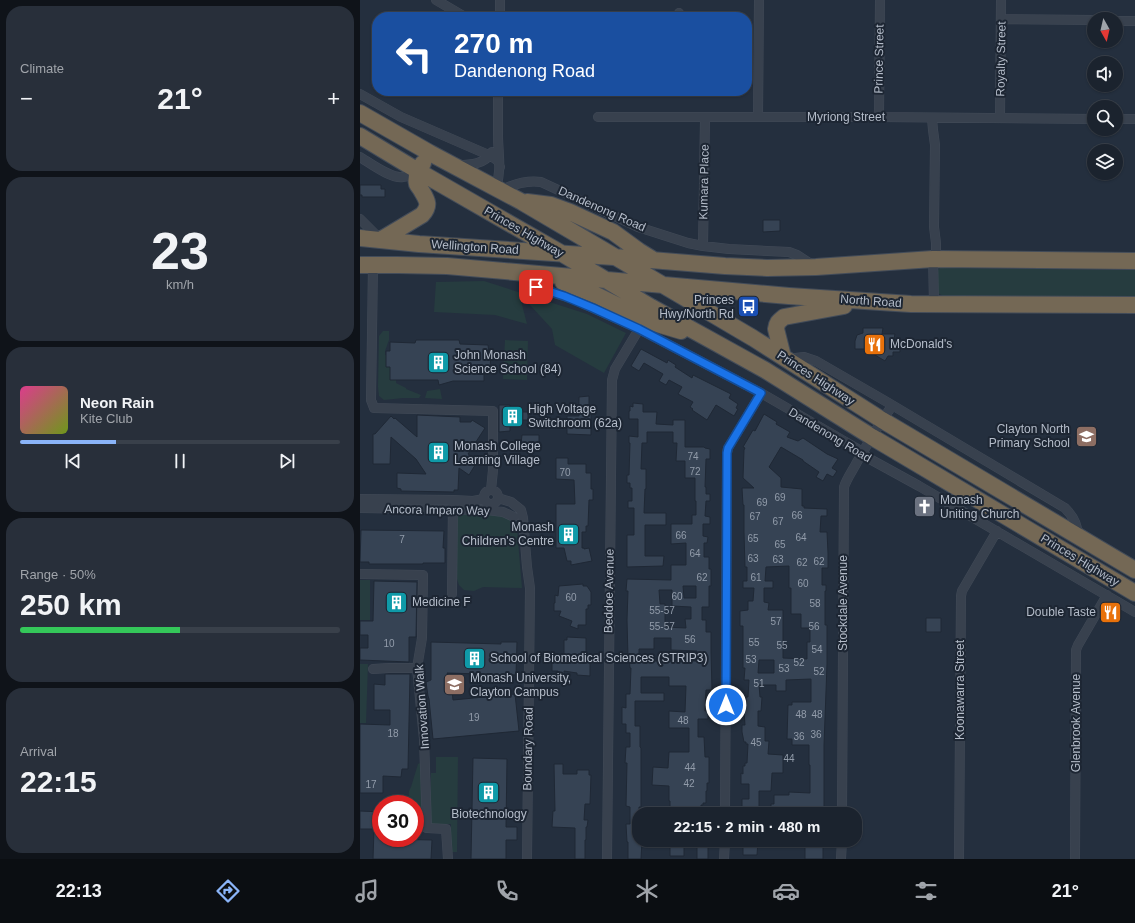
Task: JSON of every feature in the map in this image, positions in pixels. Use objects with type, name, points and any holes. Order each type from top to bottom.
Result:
[{"type":"highway","points":[[360,113],[430,153],[499,189]]},
{"type":"highway","name":"Princes Highway","points":[[360,136],[607,281],[782,380],[872,437],[1135,593]]},
{"type":"highway","points":[[381,239],[422,215],[427,209],[427,201],[417,184],[418,171],[430,153]]},
{"type":"highway","name":"Princes Highway","points":[[499,189],[753,338],[882,420],[1135,570]]},
{"type":"highway","points":[[522,202],[552,205],[570,212],[613,232],[653,260]]},
{"type":"highway","name":"Wellington Road","points":[[360,238],[420,244],[614,257]]},
{"type":"highway","points":[[614,257],[748,267],[795,268],[933,259],[1135,261]]},
{"type":"highway","name":"Wellington Road","points":[[367,265],[447,266],[607,281]]},
{"type":"highway","points":[[540,275],[584,291],[651,322],[710,340]]},
{"type":"highway","name":"North Road","points":[[607,281],[789,296],[911,304],[1135,305]]},
{"type":"highway","points":[[784,358],[776,329],[778,321],[784,317],[867,301]]},
{"type":"street","points":[[436,0],[456,12]]},
{"type":"street","points":[[500,0],[500,12]]},
{"type":"street","points":[[758,117],[759,0]]},
{"type":"street","name":"Prince Street","points":[[879,117],[880,0]]},
{"type":"street","name":"Royalty Street","points":[[1000,118],[1002,0]]},
{"type":"street","points":[[1001,19],[1087,20]]},
{"type":"street","points":[[1123,21],[1135,21]]},
{"type":"street","points":[[360,94],[401,116],[490,156],[498,162],[500,167]]},
{"type":"street","points":[[498,96],[500,167],[499,189]]},
{"type":"street","name":"Myriong Street","points":[[598,117],[1087,119]]},
{"type":"street","name":"Kumara Place","points":[[703,246],[705,118]]},
{"type":"street","points":[[934,304],[933,259],[931,243],[934,227],[935,145],[937,130],[935,118]]},
{"type":"street","points":[[1123,119],[1135,119]]},
{"type":"street","points":[[452,164],[477,164],[484,160],[490,156],[493,151],[498,136]]},
{"type":"street","points":[[360,157],[398,177],[405,177],[418,171]]},
{"type":"street","name":"Dandenong Road","points":[[499,189],[526,182],[541,182],[638,227],[703,246]]},
{"type":"street","points":[[360,220],[381,239]]},
{"type":"street","points":[[703,246],[789,252],[816,266]]},
{"type":"street","points":[[367,265],[372,400],[374,408],[493,411],[493,463],[491,490]]},
{"type":"street","name":"Dandenong Road","points":[[519,273],[530,285],[579,301],[639,329],[761,393],[863,452],[868,458],[997,531],[1135,612]]},
{"type":"street","name":"Beddoe Avenue","points":[[607,859],[612,380],[615,369],[639,329]]},
{"type":"street","points":[[784,358],[802,357],[814,360],[1065,508],[1078,528],[1078,536]]},
{"type":"street","points":[[725,807],[727,453],[728,448],[761,393]]},
{"type":"street","name":"Stockdale Avenue","points":[[842,807],[844,487],[863,452],[892,406]]},
{"type":"street","points":[[491,490],[498,494],[496,502],[492,504],[487,502],[484,498],[484,494],[491,490]]},
{"type":"street","name":"Ancora Imparo Way","points":[[360,499],[474,501],[484,498]]},
{"type":"street","name":"Ancora Imparo Way","points":[[498,498],[511,502],[521,510],[524,518],[527,567]]},
{"type":"street","points":[[452,594],[454,500]]},
{"type":"street","name":"Ancora Imparo Way","points":[[360,508],[486,510],[502,512],[514,517]]},
{"type":"street","name":"Koonawarra Street","points":[[959,859],[961,593],[997,531]]},
{"type":"street","name":"Boundary Road","points":[[527,567],[530,588],[527,859]]},
{"type":"street","name":"Innovation Walk","points":[[360,574],[423,575],[422,638],[417,668],[424,740],[427,828],[446,829],[448,859]]},
{"type":"street","name":"Glenbrook Avenue","points":[[1075,859],[1076,650],[1107,595]]},
{"type":"street","points":[[373,669],[417,668]]},
{"type":"street","points":[[724,847],[724,859]]},
{"type":"street","points":[[842,847],[842,859]]},
{"type":"green space","points":[[940,268],[1135,270],[1135,297],[943,296],[938,293],[938,270]]},
{"type":"green space","points":[[484,281],[587,314],[626,333],[604,373],[555,345],[552,329],[519,293],[527,324],[495,315],[434,312],[436,282]]},
{"type":"green space","points":[[383,331],[389,331],[389,340],[385,355],[386,367],[390,367],[390,380],[396,380],[396,383],[406,389],[421,395],[419,398],[384,400],[379,396],[379,336]]},
{"type":"green space","points":[[505,340],[528,341],[527,380],[503,379]]},
{"type":"green space","points":[[440,389],[442,399],[425,398],[427,391]]},
{"type":"green space","points":[[459,514],[499,515],[506,516],[513,520],[517,529],[522,588],[483,587],[474,591],[464,590],[459,585],[457,579],[457,516]]},
{"type":"green space","points":[[360,580],[370,580],[370,620],[360,620]]},
{"type":"green space","points":[[360,664],[368,664],[366,723],[360,723]]},
{"type":"green space","points":[[436,757],[458,757],[457,852],[451,852],[451,824],[430,824],[431,773],[436,773]]},
{"type":"green space","points":[[420,763],[421,769],[421,795],[409,795],[409,791],[418,764]]},
{"type":"building","points":[[360,185],[381,185],[381,189],[385,189],[385,197],[362,197],[362,195],[360,195]]},
{"type":"building","points":[[763,220],[780,220],[780,231],[763,232]]},
{"type":"building","points":[[863,328],[883,328],[882,334],[895,334],[893,344],[900,344],[900,352],[893,352],[893,356],[888,356],[885,361],[865,349],[855,349],[857,335],[863,333]]},
{"type":"building","name":"John Monash Science School (84)","points":[[416,340],[459,340],[460,344],[488,345],[489,353],[491,353],[490,369],[484,369],[484,381],[453,381],[439,385],[438,380],[390,380],[390,367],[386,367],[386,351],[390,351],[390,342],[415,343]]},
{"type":"building","points":[[641,349],[667,363],[668,360],[676,365],[675,367],[692,378],[693,375],[731,394],[729,398],[738,404],[736,408],[738,409],[734,416],[716,405],[707,420],[692,410],[693,409],[690,407],[693,402],[678,394],[682,387],[669,380],[666,385],[659,381],[663,374],[644,363],[639,371],[631,366]]},
{"type":"building","points":[[589,396],[589,407],[591,407],[591,435],[567,434],[567,416],[579,416],[579,397]]},
{"type":"building","points":[[633,403],[643,404],[643,412],[657,412],[656,424],[673,425],[673,420],[685,420],[685,447],[704,447],[710,449],[710,459],[706,459],[705,487],[706,494],[710,494],[710,501],[706,501],[705,516],[710,517],[710,524],[703,524],[703,536],[708,537],[707,543],[704,543],[704,557],[709,557],[711,586],[709,586],[709,607],[702,607],[702,620],[706,620],[706,632],[711,632],[712,690],[706,690],[705,711],[708,711],[708,719],[698,719],[698,737],[704,737],[705,757],[709,757],[709,783],[707,783],[706,803],[703,803],[701,807],[670,807],[669,786],[652,785],[653,767],[668,768],[669,752],[689,752],[689,728],[669,728],[669,711],[685,712],[686,686],[669,686],[669,677],[641,677],[641,693],[664,693],[664,701],[635,701],[635,726],[640,726],[641,807],[632,807],[632,847],[642,847],[641,859],[628,859],[626,824],[630,824],[630,807],[626,806],[627,763],[625,763],[626,747],[630,747],[630,733],[626,733],[626,724],[622,724],[622,707],[626,708],[626,694],[630,694],[631,668],[628,657],[627,579],[671,580],[671,565],[686,565],[686,543],[671,544],[671,524],[692,524],[692,515],[696,515],[696,501],[695,478],[685,478],[685,461],[676,461],[677,443],[673,443],[673,432],[647,432],[647,443],[642,443],[641,469],[646,469],[644,513],[666,513],[666,525],[645,525],[645,556],[664,556],[663,566],[627,567],[627,535],[634,535],[634,508],[628,508],[628,501],[632,501],[632,488],[630,488],[630,483],[627,483],[627,475],[629,475],[629,436],[638,437],[638,419],[629,419],[630,406],[633,407]],"holes":[[[683,586],[696,586],[696,598],[684,598]],[[659,590],[672,590],[672,606],[691,607],[691,619],[685,619],[686,628],[665,627],[665,604],[660,604]],[[654,638],[671,638],[671,650],[697,651],[696,661],[639,661],[639,649],[654,649]]]},
{"type":"building","name":"High Voltage Switchroom (62a)","points":[[499,405],[510,405],[510,412],[528,412],[528,420],[510,420],[510,431],[499,432]]},
{"type":"building","points":[[764,414],[777,422],[776,424],[790,432],[787,437],[798,441],[803,438],[827,454],[838,459],[832,468],[837,471],[833,477],[827,474],[823,481],[816,477],[819,472],[803,460],[781,447],[769,467],[781,478],[781,487],[802,489],[802,506],[804,506],[804,508],[827,509],[827,516],[821,516],[820,532],[827,532],[828,553],[828,568],[822,568],[822,585],[826,585],[825,625],[827,625],[824,807],[771,807],[771,804],[774,804],[774,795],[789,795],[789,792],[810,793],[809,745],[792,745],[792,739],[787,739],[788,705],[792,705],[792,702],[811,702],[811,679],[786,680],[786,691],[776,691],[776,685],[759,685],[760,697],[762,697],[761,711],[758,711],[758,726],[765,727],[765,741],[769,741],[768,754],[783,755],[783,773],[772,773],[771,791],[759,791],[759,807],[742,807],[742,799],[749,799],[749,784],[741,784],[741,773],[743,774],[743,766],[747,763],[748,744],[744,742],[742,732],[742,725],[745,725],[744,711],[742,711],[743,704],[746,705],[746,697],[748,697],[749,680],[744,680],[745,668],[743,668],[743,626],[740,626],[740,611],[748,610],[748,601],[753,601],[754,588],[743,588],[743,581],[747,581],[747,567],[745,567],[744,505],[742,488],[754,488],[743,478],[745,448],[743,447],[753,430],[755,431]],"holes":[[[789,566],[789,588],[791,588],[791,614],[801,614],[801,628],[810,628],[810,642],[807,642],[807,659],[783,658],[783,610],[768,610],[769,603],[764,602],[764,588],[773,588],[773,581],[765,581],[766,567]],[[759,660],[774,660],[774,673],[758,673]]]},
{"type":"building","name":"Monash College Learning Village","points":[[417,415],[460,417],[460,422],[471,422],[472,420],[485,428],[468,454],[475,458],[474,459],[477,462],[469,475],[459,468],[458,490],[454,490],[454,492],[401,491],[401,489],[397,488],[397,473],[426,474],[416,459],[391,437],[390,464],[373,464],[373,434],[375,434],[391,416],[417,437]]},
{"type":"building","points":[[522,435],[539,435],[539,445],[521,444]]},
{"type":"building","name":"Monash Children's Centre","points":[[556,458],[568,458],[568,464],[586,464],[586,473],[591,473],[593,500],[589,500],[588,526],[586,526],[586,532],[582,532],[582,548],[589,548],[592,561],[571,565],[571,561],[567,561],[564,548],[556,548],[556,504],[575,504],[574,480],[556,479]]},
{"type":"building","points":[[361,530],[444,531],[443,548],[445,548],[445,563],[369,564],[369,562],[360,562]]},
{"type":"building","points":[[374,581],[417,582],[416,637],[409,637],[409,662],[360,660],[360,648],[368,648],[368,635],[360,635],[360,621],[373,621]]},
{"type":"building","points":[[583,584],[583,586],[587,586],[591,592],[591,605],[588,605],[588,609],[586,609],[586,625],[578,625],[578,629],[570,626],[572,621],[559,616],[561,611],[554,611],[554,603],[555,595],[558,596],[559,586]]},
{"type":"building","points":[[926,618],[941,618],[941,632],[926,632]]},
{"type":"building","points":[[567,637],[586,638],[586,660],[590,660],[590,676],[577,675],[577,673],[564,671],[564,675],[558,675],[558,671],[552,671],[552,656],[564,657],[564,640],[567,640]]},
{"type":"building","points":[[431,642],[501,644],[501,642],[517,642],[516,675],[447,673],[451,681],[453,700],[515,694],[519,731],[433,739],[426,682],[431,680]]},
{"type":"building","points":[[385,674],[410,674],[408,769],[402,769],[401,777],[383,776],[383,793],[360,793],[360,724],[390,725],[390,710],[374,710],[374,684],[385,685]]},
{"type":"building","name":"Biotechnology","points":[[473,758],[507,759],[506,827],[517,827],[517,840],[506,840],[506,859],[471,859]]},
{"type":"building","points":[[554,764],[563,764],[563,774],[577,774],[577,770],[589,770],[589,775],[591,775],[590,804],[585,804],[584,820],[588,820],[585,840],[585,859],[575,859],[575,828],[552,827],[553,811],[555,811]]},
{"type":"building","points":[[360,811],[372,812],[372,829],[360,829]]},
{"type":"building","points":[[424,840],[432,840],[431,859],[373,859],[373,847],[424,847]]},
{"type":"building","points":[[670,847],[684,847],[684,856],[670,856]]},
{"type":"building","points":[[697,847],[708,847],[708,859],[697,859]]},
{"type":"building","points":[[743,847],[758,847],[757,855],[743,855]]},
{"type":"building","points":[[805,847],[823,847],[823,859],[805,859]]},
{"type":"place","name":"Princes Hwy/North Rd","points":[[749,307]]},
{"type":"place","name":"McDonald's","points":[[874,344]]},
{"type":"place","name":"John Monash Science School (84)","points":[[438,362]]},
{"type":"place","name":"High Voltage Switchroom (62a)","points":[[513,416]]},
{"type":"place","name":"Clayton North Primary School","points":[[1086,436]]},
{"type":"place","name":"Monash College Learning Village","points":[[438,453]]},
{"type":"place","name":"Monash Uniting Church","points":[[924,507]]},
{"type":"place","name":"Monash Children's Centre","points":[[569,534]]},
{"type":"place","name":"Medicine F","points":[[397,602]]},
{"type":"place","name":"Double Taste","points":[[1111,612]]},
{"type":"place","name":"School of Biomedical Sciences (STRIP3)","points":[[474,658]]},
{"type":"place","name":"Monash University, Clayton Campus","points":[[455,685]]},
{"type":"place","name":"Biotechnology","points":[[489,793]]},
{"type":"route","points":[[536,287],[573,299],[639,329],[761,393],[728,448],[727,453],[726,705]]}]
